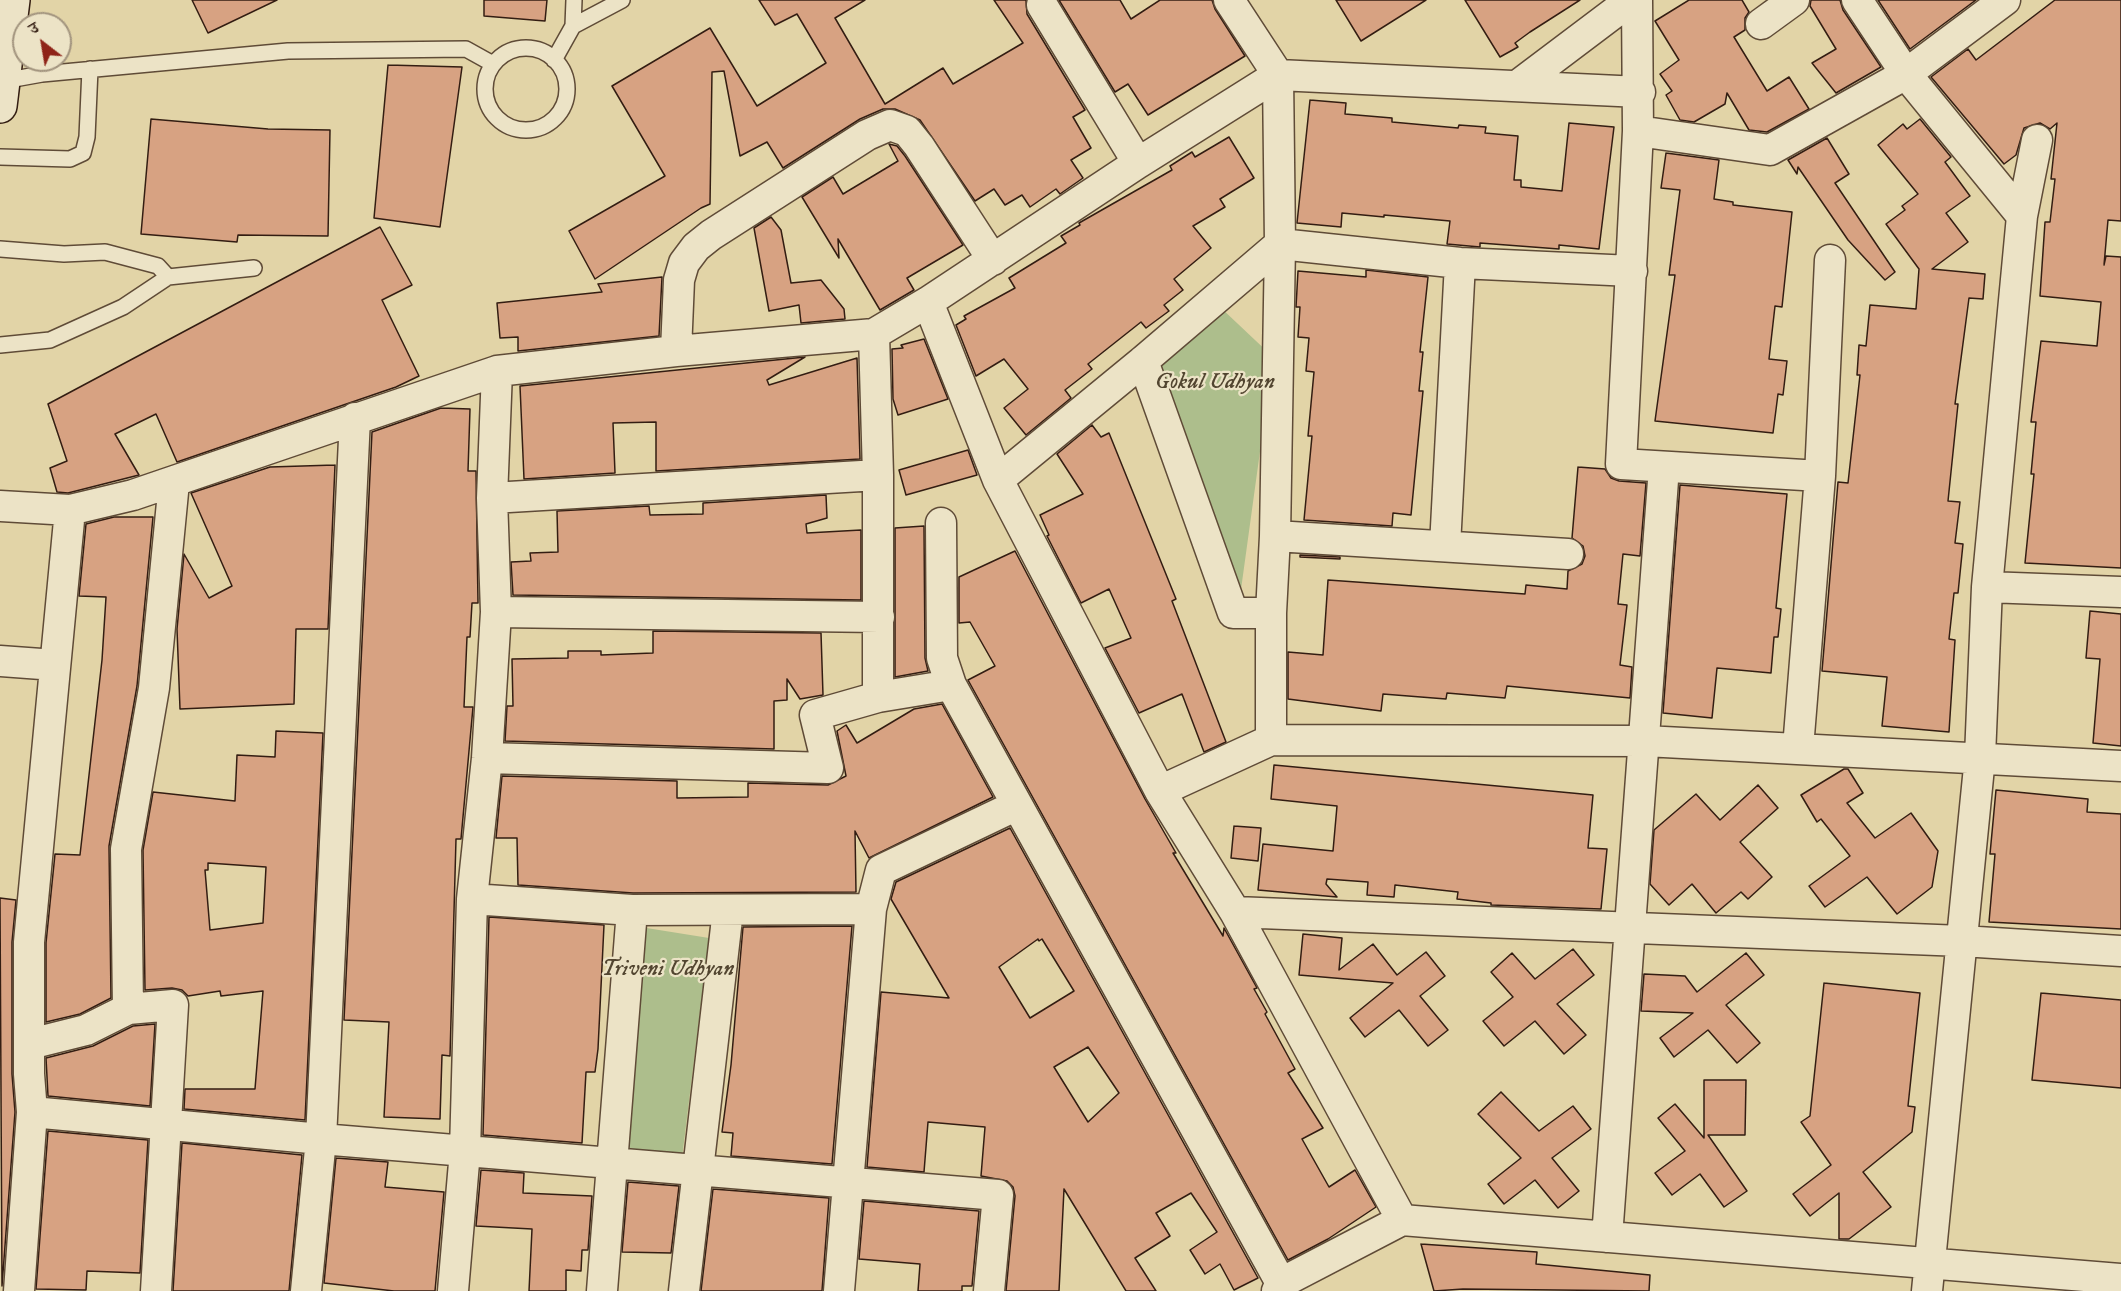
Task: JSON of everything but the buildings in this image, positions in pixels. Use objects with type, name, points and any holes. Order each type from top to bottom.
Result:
[{"type":"main road","points":[[2,93],[4,31],[13,0]]},
{"type":"street","points":[[1229,0],[1278,75],[1280,244],[1275,536],[1270,613],[1271,740]]},
{"type":"street","points":[[1517,86],[1630,0]]},
{"type":"street","points":[[1637,0],[1640,92],[1621,464],[1820,476]]},
{"type":"street","points":[[1761,24],[1794,0]]},
{"type":"street","points":[[1857,0],[1905,74],[2022,216]]},
{"type":"street","points":[[1638,131],[1770,150],[1905,74],[2005,0]]},
{"type":"street","points":[[1042,5],[1138,163]]},
{"type":"street","points":[[0,506],[70,510],[174,482],[355,418],[497,372],[676,351],[874,334],[928,302],[1138,163],[1278,75],[1640,92]]},
{"type":"street","points":[[676,351],[679,280],[684,263],[696,247],[711,235],[867,135],[890,125],[898,125],[918,146],[993,260]]},
{"type":"street","points":[[1928,1277],[1980,757],[1987,587],[2022,216],[2037,140]]},
{"type":"street","points":[[998,480],[1143,361],[1280,244],[1460,263],[1632,271]]},
{"type":"street","points":[[1798,748],[1820,476],[1830,260]]},
{"type":"street","points":[[1445,546],[1460,263]]},
{"type":"street","points":[[928,302],[998,480],[1160,791],[1235,912],[1402,1221]]},
{"type":"street","points":[[874,334],[878,475],[878,697]]},
{"type":"street","points":[[1143,361],[1233,613],[1270,613]]},
{"type":"street","points":[[453,1291],[465,1151],[472,899],[487,758],[496,612],[492,498],[497,372]]},
{"type":"street","points":[[306,1291],[321,1139],[355,418]]},
{"type":"street","points":[[1607,1237],[1664,467]]},
{"type":"street","points":[[492,498],[878,475]]},
{"type":"street","points":[[128,1009],[126,849],[154,688],[174,482]]},
{"type":"street","points":[[19,1291],[32,1112],[29,1074],[29,942],[70,510]]},
{"type":"street","points":[[941,523],[942,658],[951,685],[1279,1287],[1402,1221],[1607,1237],[1928,1277],[2121,1279]]},
{"type":"street","points":[[1275,536],[1568,554]]},
{"type":"street","points":[[1987,587],[2121,592]]},
{"type":"street","points":[[496,612],[879,617]]},
{"type":"street","points":[[0,661],[55,665]]},
{"type":"street","points":[[487,758],[828,768],[815,715],[878,697],[951,685]]},
{"type":"street","points":[[1160,791],[1271,740],[1644,741],[2121,766]]},
{"type":"street","points":[[839,1291],[871,909],[881,870],[1015,806]]},
{"type":"street","points":[[472,899],[632,910],[871,909]]},
{"type":"street","points":[[602,1291],[632,910]]},
{"type":"street","points":[[684,1291],[696,1171],[728,910]]},
{"type":"street","points":[[1235,912],[1962,941],[2121,951]]},
{"type":"street","points":[[30,1044],[86,1030],[128,1009],[173,1005],[156,1291]]},
{"type":"street","points":[[32,1112],[321,1139],[611,1161],[696,1171],[998,1195],[989,1291]]},
{"type":"lane","points":[[554,60],[573,26],[574,0]]},
{"type":"lane","points":[[573,26],[622,0]]},
{"type":"lane","points":[[2,93],[90,69],[288,51],[466,49],[493,64]]},
{"type":"lane","points":[[523,49],[543,52],[554,60],[562,70],[566,97],[553,120],[541,127],[528,130],[515,129],[493,114],[484,89],[493,64],[503,54],[523,49]]},
{"type":"lane","points":[[0,157],[70,159],[83,153],[87,137],[90,69]]},
{"type":"lane","points":[[0,249],[64,254],[105,252],[158,266],[168,277]]},
{"type":"lane","points":[[0,345],[50,340],[123,307],[168,277],[254,268]]},
{"type":"green space","name":"Gokul Udhyan","points":[[1220,307],[1273,357],[1239,604],[1152,367]]},
{"type":"green space","name":"Triveni Udhyan","points":[[634,926],[709,938],[682,1158],[613,1154]]}]
